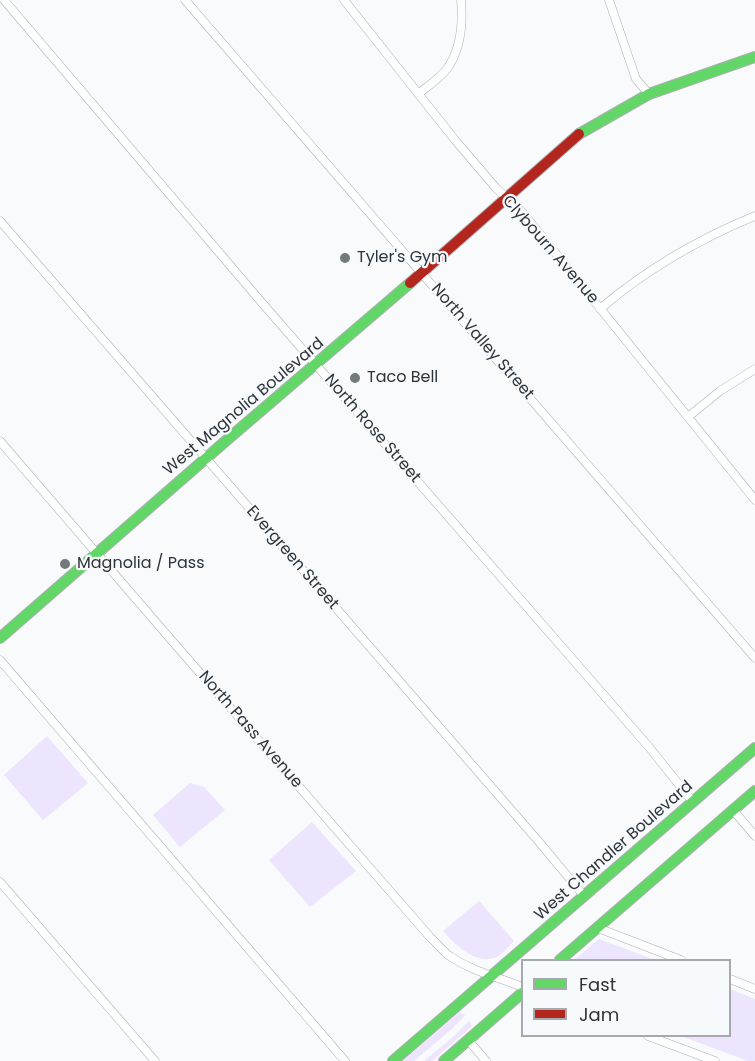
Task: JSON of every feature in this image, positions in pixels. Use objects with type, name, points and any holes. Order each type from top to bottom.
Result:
[{"type":"main road","name":"West Magnolia Boulevard","points":[[0,638],[422,273],[578,134],[649,94],[755,57]]},
{"type":"main road","name":"West Chandler Boulevard","points":[[393,1061],[755,748]]},
{"type":"main road","points":[[561,959],[755,791]]},
{"type":"main road","points":[[444,1061],[521,994]]},
{"type":"street","name":"North Rose Street","points":[[4,0],[262,304],[642,740],[693,802]]},
{"type":"street","name":"North Valley Street","points":[[185,0],[755,658]]},
{"type":"street","name":"Clybourn Avenue","points":[[344,0],[482,172],[523,213],[755,500]]},
{"type":"street","points":[[418,94],[447,68],[454,54],[463,21],[461,0]]},
{"type":"street","points":[[609,0],[636,79],[649,94]]},
{"type":"street","points":[[600,309],[651,270],[687,247],[755,216]]},
{"type":"street","name":"Evergreen Street","points":[[0,221],[584,896]]},
{"type":"street","points":[[688,417],[720,391],[755,369]]},
{"type":"street","name":"North Pass Avenue","points":[[0,441],[430,937],[449,956],[479,972],[521,987]]},
{"type":"street","points":[[0,660],[345,1061]]},
{"type":"street","points":[[733,810],[755,836]]},
{"type":"street","points":[[0,882],[155,1061]]},
{"type":"street","points":[[598,928],[678,959]]},
{"type":"street","points":[[731,980],[755,989]]},
{"type":"street","points":[[653,1037],[715,1061]]},
{"type":"street","points":[[468,1040],[486,1061]]},
{"type":"shaded area","points":[[47,736],[88,783],[43,820],[4,775]]},
{"type":"shaded area","points":[[190,783],[204,787],[225,810],[180,847],[153,815]]},
{"type":"shaded area","points":[[312,822],[356,871],[310,907],[269,860]]},
{"type":"shaded area","points":[[479,901],[514,941],[501,954],[489,959],[481,959],[467,952],[443,931]]},
{"type":"shaded area","points":[[599,939],[652,959],[575,959]]},
{"type":"shaded area","points":[[731,989],[755,999],[755,1061],[748,1061],[684,1037],[731,1037]]},
{"type":"shaded area","points":[[460,1012],[465,1015],[452,1029],[414,1061],[403,1061]]},
{"type":"shaded area","points":[[469,1021],[472,1026],[432,1061],[424,1061],[453,1037]]},
{"type":"traffic: fast","points":[[579,134],[649,94],[755,57]]},
{"type":"traffic: fast","points":[[0,638],[410,283]]},
{"type":"traffic: fast","points":[[393,1061],[755,748]]},
{"type":"traffic: fast","points":[[561,959],[755,791]]},
{"type":"traffic: fast","points":[[444,1061],[521,994]]},
{"type":"traffic: jam","points":[[410,283],[579,134]]},
{"type":"place","name":"Tyler's Gym","points":[[345,258]]},
{"type":"place","name":"Taco Bell","points":[[355,378]]},
{"type":"place","name":"Magnolia / Pass","points":[[65,564]]}]
